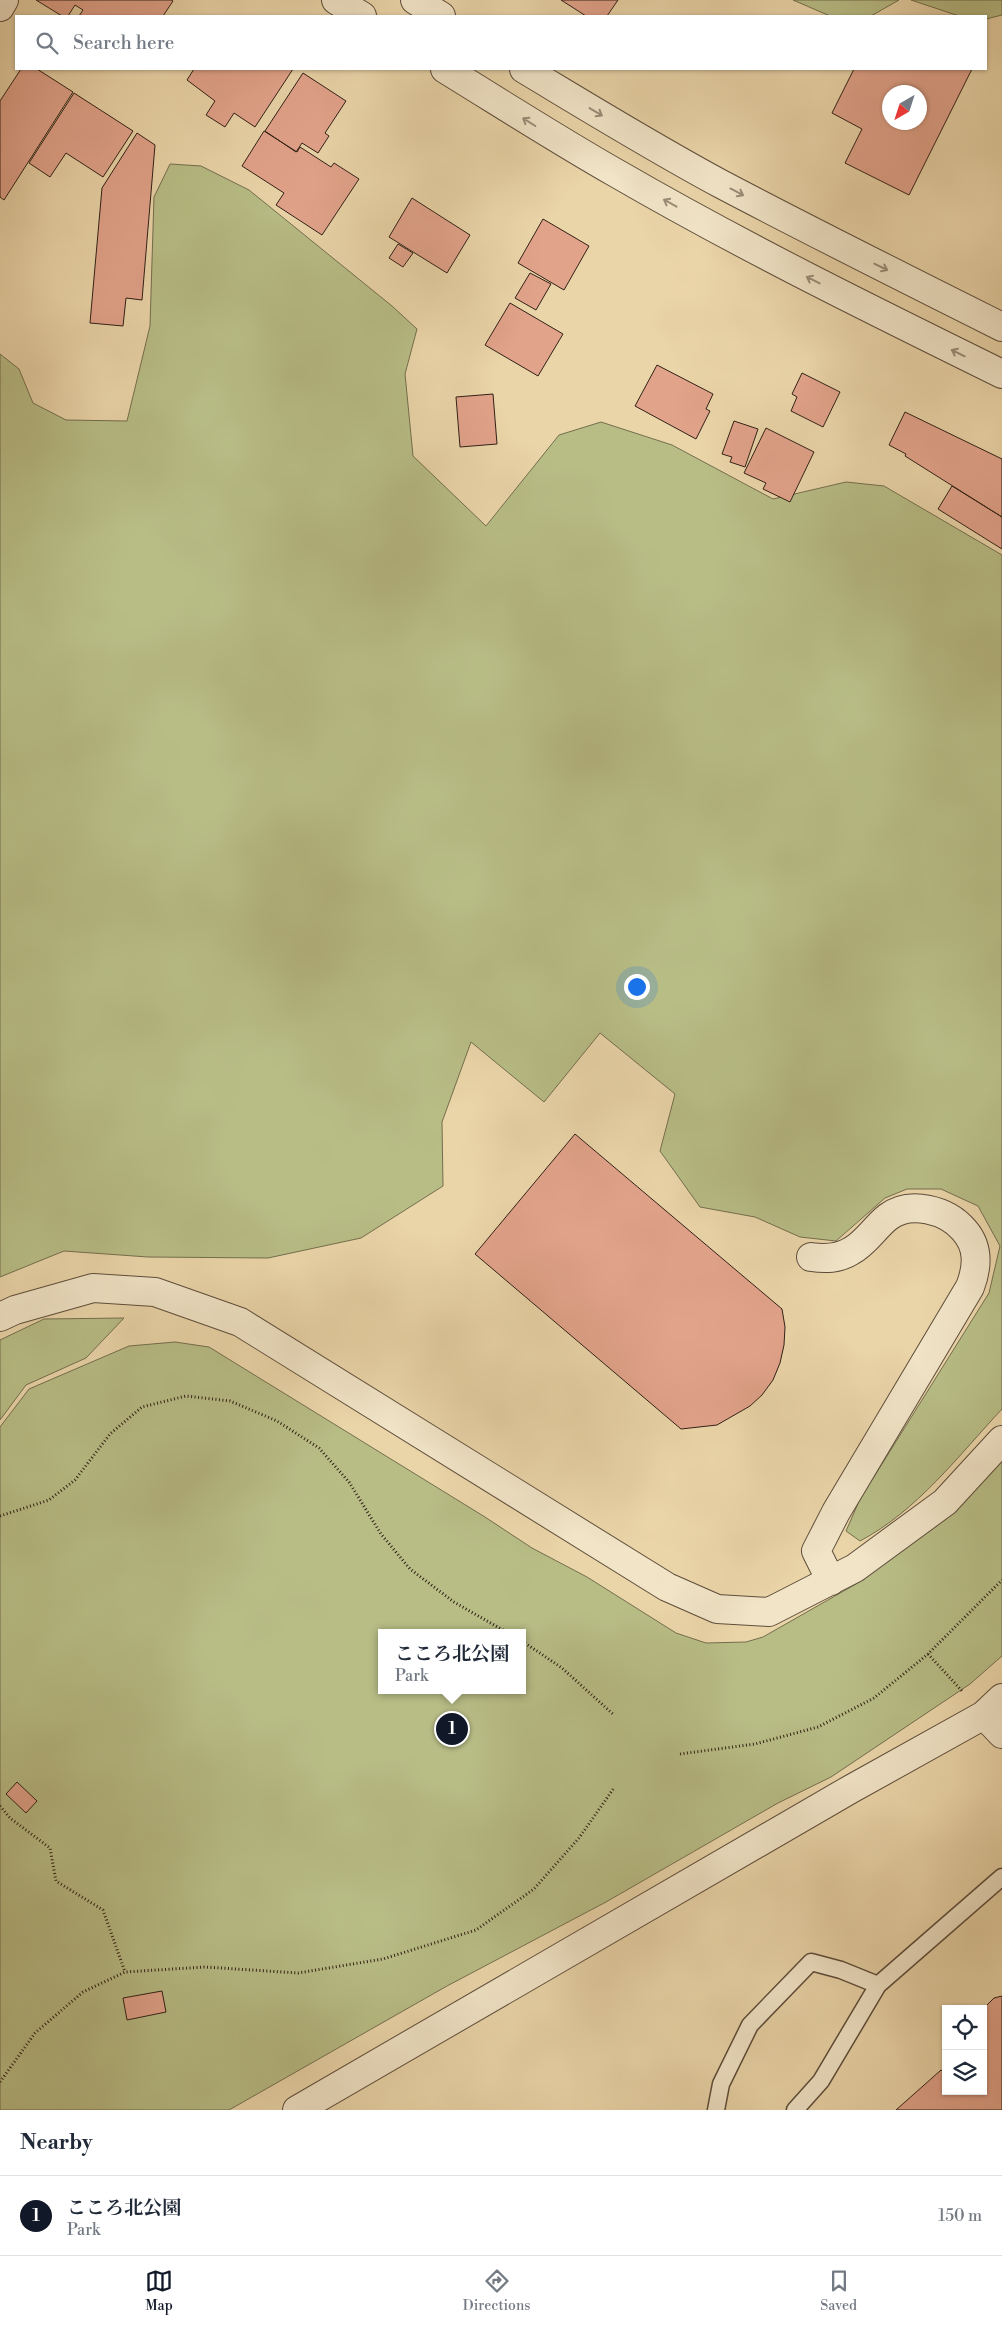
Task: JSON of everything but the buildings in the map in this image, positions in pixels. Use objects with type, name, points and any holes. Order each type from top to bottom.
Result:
[{"type":"street","points":[[0,7],[4,0]]},
{"type":"street","points":[[336,0],[360,15]]},
{"type":"street","points":[[415,0],[439,15]]},
{"type":"street","points":[[447,70],[535,125],[698,219],[814,281],[1002,374]]},
{"type":"street","points":[[526,70],[719,183],[1002,327]]},
{"type":"street","points":[[811,1257],[824,1259],[839,1257],[852,1251],[888,1217],[897,1212],[910,1209],[923,1209],[946,1215],[961,1226],[976,1248],[975,1273],[970,1286],[836,1512],[816,1552],[831,1581]]},
{"type":"street","points":[[0,1318],[15,1310],[93,1288],[155,1292],[240,1322],[675,1591],[717,1609],[769,1612],[855,1568],[945,1502],[1002,1440]]},
{"type":"street","points":[[297,2110],[989,1711]]},
{"type":"lane","points":[[794,2110],[821,2081],[878,1985],[1002,1877]]},
{"type":"lane","points":[[716,2110],[721,2084],[750,2025],[811,1962],[841,1970],[878,1985]]},
{"type":"path","points":[[0,1516],[49,1500],[75,1480],[110,1434],[142,1407],[186,1396],[230,1401],[277,1420],[319,1448],[349,1482],[381,1534],[410,1568],[454,1602],[501,1629]]},
{"type":"path","points":[[680,1754],[755,1744],[818,1727],[874,1698],[928,1654],[1002,1580]]},
{"type":"path","points":[[526,1644],[562,1668],[614,1715]]},
{"type":"path","points":[[928,1654],[989,1711]]},
{"type":"path","points":[[0,2082],[35,2032],[83,1992],[125,1972],[205,1967],[298,1973],[384,1959],[476,1930],[534,1889],[579,1838],[614,1788]]},
{"type":"path","points":[[0,1806],[10,1818],[50,1848],[56,1881],[103,1910],[125,1972]]},
{"type":"green space","points":[[793,0],[899,0],[873,15],[828,15]]},
{"type":"green space","points":[[911,0],[1002,0],[1002,15],[987,19],[987,15],[956,15]]},
{"type":"green space","points":[[170,164],[201,166],[249,190],[392,306],[417,329],[405,374],[413,456],[486,526],[559,435],[601,422],[672,445],[773,499],[846,482],[884,486],[1002,555],[1002,1409],[919,1498],[881,1529],[860,1541],[846,1531],[860,1499],[989,1293],[1000,1246],[978,1206],[941,1189],[907,1189],[885,1198],[836,1241],[800,1237],[755,1217],[700,1207],[660,1151],[675,1094],[600,1033],[544,1102],[471,1042],[442,1122],[443,1186],[361,1238],[268,1258],[148,1257],[64,1251],[0,1277],[0,354],[19,369],[33,403],[66,420],[127,421],[150,326],[154,197]]},
{"type":"green space","points":[[124,1318],[86,1358],[26,1385],[0,1420],[0,1340],[44,1319]]},
{"type":"green space","points":[[175,1342],[209,1347],[532,1548],[587,1577],[676,1633],[706,1643],[746,1642],[763,1637],[863,1580],[953,1510],[1002,1458],[1002,1656],[970,1684],[831,1777],[778,1803],[606,1902],[447,1986],[229,2110],[0,2110],[0,1427],[29,1389],[129,1346]]},
{"type":"place","name":"こころ北公園","points":[[452,1729]]}]
